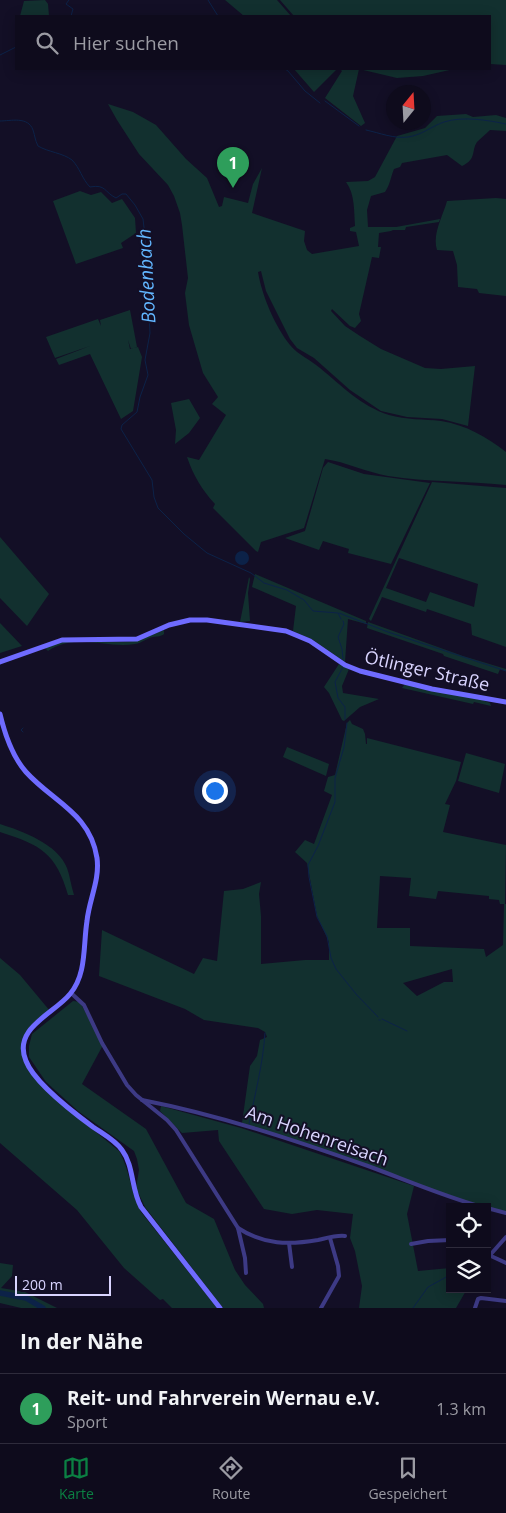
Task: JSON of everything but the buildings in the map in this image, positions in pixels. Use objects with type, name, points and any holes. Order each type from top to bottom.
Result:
[{"type":"main road","name":"Ötlinger Straße","points":[[0,662],[62,640],[137,639],[169,625],[190,620],[207,620],[286,631],[310,641],[337,660],[360,671],[441,690],[506,702]]},
{"type":"main road","points":[[0,714],[4,732],[18,761],[35,781],[78,816],[88,832],[97,858],[96,877],[87,920],[80,974],[71,993],[26,1034],[23,1051],[26,1061],[33,1073],[58,1098],[117,1144],[123,1151],[128,1161],[135,1194],[142,1207],[220,1308]]},
{"type":"street","points":[[71,993],[84,1004],[102,1043],[127,1085],[176,1130],[238,1228],[245,1258],[246,1273]]},
{"type":"street","name":"Am Hohenreisach","points":[[142,1100],[175,1106],[248,1127],[342,1157],[468,1203]]},
{"type":"street","points":[[491,1209],[506,1213]]},
{"type":"street","points":[[238,1228],[251,1237],[269,1242],[290,1243],[340,1235],[345,1236]]},
{"type":"street","points":[[506,1237],[493,1251],[491,1256],[506,1263]]},
{"type":"street","points":[[322,1308],[339,1276],[330,1238]]},
{"type":"street","points":[[411,1244],[428,1240],[446,1240]]},
{"type":"street","points":[[290,1243],[292,1267]]},
{"type":"street","points":[[475,1308],[478,1299],[485,1298],[506,1302]]},
{"type":"green space","points":[[45,0],[48,4],[49,15],[20,15],[24,1]]},
{"type":"green space","points":[[225,0],[277,0],[290,15],[243,15]]},
{"type":"green space","points":[[280,0],[506,0],[506,65],[491,64],[491,15],[293,15]]},
{"type":"green space","points":[[295,70],[336,70],[314,92]]},
{"type":"green space","points":[[359,70],[353,96],[365,123],[361,126],[325,98],[342,71]]},
{"type":"green space","points":[[363,70],[450,70],[423,76],[397,78]]},
{"type":"green space","points":[[108,104],[133,112],[156,125],[186,159],[207,178],[219,207],[222,206],[224,197],[248,203],[253,184],[262,168],[252,213],[305,231],[304,241],[307,250],[312,254],[359,246],[356,232],[350,231],[350,228],[355,226],[354,209],[353,197],[346,182],[368,181],[375,177],[397,136],[418,130],[431,130],[431,122],[437,116],[466,114],[473,117],[496,115],[506,118],[506,131],[490,130],[475,145],[470,161],[462,166],[447,155],[402,163],[400,167],[394,169],[385,192],[371,196],[367,210],[368,227],[396,227],[440,219],[439,222],[406,227],[405,230],[379,233],[378,247],[381,247],[379,258],[372,257],[359,314],[361,321],[355,328],[350,326],[332,309],[331,311],[345,326],[381,349],[425,368],[441,369],[475,366],[468,426],[442,419],[407,417],[381,411],[350,390],[314,358],[297,348],[290,339],[266,291],[261,271],[258,272],[266,301],[274,320],[284,337],[297,352],[352,395],[379,411],[402,418],[450,423],[476,432],[491,441],[506,452],[506,485],[388,476],[325,459],[304,528],[261,542],[258,552],[256,551],[213,508],[215,504],[198,482],[187,457],[199,460],[226,415],[212,404],[218,397],[203,373],[189,325],[185,293],[188,278],[182,225],[174,196],[168,185],[139,154]]},
{"type":"green space","points":[[226,148],[247,158],[244,173],[218,167]]},
{"type":"green space","points":[[80,191],[91,195],[101,192],[112,203],[122,199],[135,218],[136,233],[121,243],[123,248],[76,264],[53,201]]},
{"type":"green space","points":[[506,199],[506,296],[479,293],[477,289],[458,287],[457,265],[453,251],[437,250],[436,244],[437,231],[447,201]]},
{"type":"green space","points":[[130,310],[137,347],[134,348],[138,347],[142,357],[133,411],[121,419],[90,354],[59,365],[56,359],[90,346],[55,358],[46,337],[98,319],[101,326],[100,320]]},
{"type":"green space","points":[[189,399],[200,418],[189,433],[175,444],[176,430],[171,403]]},
{"type":"green space","points":[[328,462],[364,474],[430,483],[391,564],[348,553],[349,549],[323,541],[319,550],[285,538],[305,531],[323,468]]},
{"type":"green space","points":[[432,482],[506,488],[506,647],[472,635],[471,624],[427,609],[426,612],[382,597],[371,621],[369,619]],"holes":[[[399,558],[478,584],[474,607],[430,592],[426,602],[386,588]]]},
{"type":"green space","points":[[0,537],[49,594],[27,626],[0,598]]},
{"type":"green space","points":[[255,574],[366,621],[366,624],[348,619],[345,662],[313,640],[293,631],[296,606],[252,587]]},
{"type":"green space","points":[[249,577],[250,621],[240,622]]},
{"type":"green space","points":[[368,622],[463,656],[506,669],[506,671],[500,669],[498,674],[444,656],[443,654],[367,628]]},
{"type":"green space","points":[[0,623],[22,646],[0,653]]},
{"type":"green space","points":[[164,630],[164,634],[161,636],[135,644],[113,645],[80,642],[59,645],[48,651],[45,648],[54,644],[83,640],[128,642]]},
{"type":"green space","points":[[339,664],[349,669],[342,686],[343,693],[379,699],[360,707],[344,721],[324,687]]},
{"type":"green space","points":[[405,684],[482,700],[490,703],[491,706],[474,702],[473,704],[402,688]]},
{"type":"green space","points":[[350,720],[352,724],[363,729],[366,744],[367,738],[461,762],[456,781],[445,804],[450,805],[443,832],[506,845],[506,1213],[491,1208],[491,1203],[471,1203],[242,1123],[250,1066],[257,1056],[260,1040],[267,1037],[265,1032],[258,1028],[204,1020],[185,1009],[99,976],[102,930],[194,974],[203,958],[217,961],[224,891],[243,889],[261,882],[259,894],[261,964],[329,960],[329,942],[317,916],[307,863],[295,852],[305,840],[314,844],[332,795],[324,791],[328,777],[335,775],[347,723]],"holes":[[[380,876],[411,878],[409,896],[436,899],[438,891],[489,896],[489,899],[499,900],[500,904],[504,904],[503,945],[486,957],[484,949],[410,946],[410,928],[377,928]],[[452,969],[453,982],[444,982],[417,996],[403,983]]]},
{"type":"green space","points":[[287,747],[329,764],[326,776],[283,757]]},
{"type":"green space","points":[[466,753],[505,764],[499,793],[458,781]]},
{"type":"green space","points":[[0,824],[18,830],[48,845],[56,852],[67,868],[74,895],[68,895],[58,869],[45,853],[26,841],[0,832]]},
{"type":"green space","points":[[0,958],[20,975],[50,1011],[35,1021],[26,1032],[22,1041],[32,1075],[47,1092],[119,1151],[141,1212],[217,1308],[172,1308],[163,1299],[160,1300],[124,1268],[77,1210],[0,1143]]},
{"type":"green space","points":[[73,1001],[80,1002],[103,1045],[82,1084],[146,1129],[186,1203],[214,1219],[235,1270],[245,1285],[263,1304],[264,1308],[223,1308],[145,1207],[136,1188],[139,1170],[134,1151],[78,1111],[46,1082],[29,1057],[32,1034]]},
{"type":"green space","points":[[161,1106],[241,1128],[414,1186],[407,1214],[418,1271],[446,1268],[446,1293],[465,1293],[456,1308],[359,1308],[362,1286],[355,1251],[350,1238],[353,1214],[317,1210],[292,1214],[264,1209],[219,1141],[218,1130],[182,1133],[160,1111]]},
{"type":"green space","points":[[0,1263],[13,1265],[12,1276],[1,1288],[25,1292],[57,1308],[21,1308],[0,1303]]},
{"type":"water","points":[[239,551],[245,551],[249,558],[245,565],[239,565],[235,561],[235,555]]},
{"type":"waterway","name":"Bodenbach","points":[[69,0],[66,4],[73,9],[71,15]]},
{"type":"waterway","points":[[208,0],[217,15]]},
{"type":"waterway","name":"Bodenbach","points":[[0,55],[15,48]]},
{"type":"waterway","points":[[286,70],[305,91],[320,103]]},
{"type":"waterway","points":[[325,101],[359,126]]},
{"type":"waterway","points":[[366,130],[392,136],[408,137],[451,120],[475,119],[506,124]]},
{"type":"waterway","name":"Bodenbach","points":[[0,121],[19,120],[27,123],[33,130],[38,146],[72,160],[90,187],[102,188],[116,198],[126,194],[143,219],[150,333],[145,360],[148,375],[137,412],[122,425],[121,429],[152,480],[154,497],[158,508],[184,534],[207,553],[251,573],[264,583],[287,590],[304,600],[313,611],[338,613],[341,619]]},
{"type":"waterway","points":[[339,613],[388,632],[506,671]]},
{"type":"waterway","points":[[343,621],[344,624],[338,637],[343,659]]},
{"type":"waterway","points":[[343,667],[335,682],[338,698],[345,707],[345,719]]},
{"type":"waterway","points":[[347,723],[344,747],[335,778],[335,802],[318,846],[308,865],[309,877],[317,917],[327,936],[331,958],[336,969],[378,1017]]},
{"type":"waterway","points":[[23,728],[21,730],[23,732]]},
{"type":"waterway","points":[[382,1019],[407,1031]]},
{"type":"waterway","points":[[249,1124],[261,1068],[265,1033]]},
{"type":"waterway","points":[[413,1308],[428,1287],[446,1277]]},
{"type":"waterway","points":[[0,1293],[26,1298],[43,1308]]},
{"type":"place","name":"Reit- und Fahrverein Wernau e.V.","points":[[233,188]]}]
